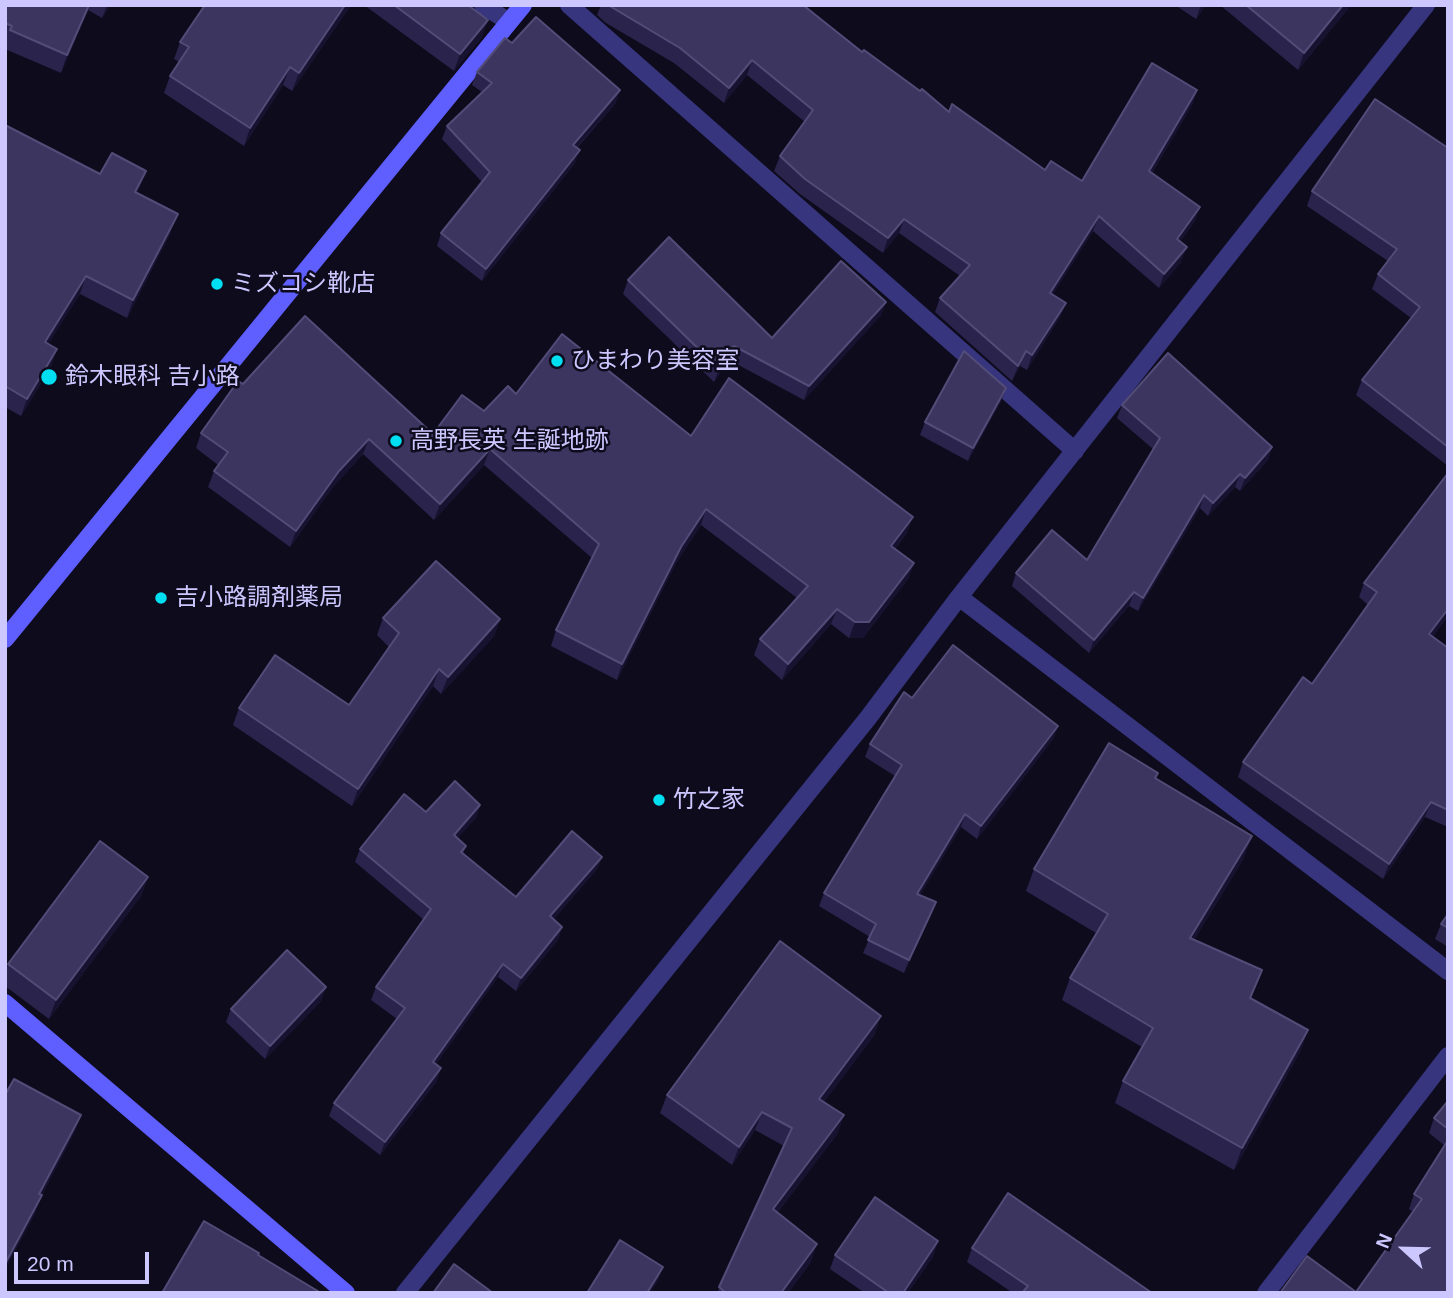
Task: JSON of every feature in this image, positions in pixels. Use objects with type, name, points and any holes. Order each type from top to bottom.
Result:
[{"type":"street","points":[[483,5],[509,22]]},
{"type":"street","points":[[5,639],[523,5]]},
{"type":"street","points":[[569,5],[1075,451]]},
{"type":"street","points":[[405,1293],[869,718],[959,597],[1426,5]]},
{"type":"street","points":[[959,597],[1448,971]]},
{"type":"street","points":[[5,1003],[346,1293]]},
{"type":"street","points":[[1266,1293],[1448,1056]]},
{"type":"building","points":[[5,5],[89,5],[67,55],[10,30],[12,26],[5,23]]},
{"type":"building","points":[[205,5],[345,5],[299,73],[290,67],[250,128],[170,76],[189,47],[180,42]]},
{"type":"building","points":[[394,5],[468,5],[488,20],[460,54]]},
{"type":"building","points":[[608,5],[803,5],[862,52],[864,50],[920,91],[922,89],[949,112],[952,104],[1045,170],[1051,161],[1082,181],[1152,63],[1197,90],[1149,171],[1200,207],[1177,239],[1187,247],[1164,274],[1099,216],[1050,293],[1066,303],[1032,355],[1026,351],[1018,366],[940,298],[970,265],[904,219],[888,238],[805,179],[780,156],[813,110],[752,60],[729,88],[680,48]]},
{"type":"building","points":[[1246,5],[1343,5],[1304,53]]},
{"type":"building","points":[[536,17],[620,90],[573,145],[580,150],[486,269],[441,233],[490,172],[447,126],[492,83],[477,72],[505,38],[512,43]]},
{"type":"building","points":[[1375,99],[1448,148],[1448,447],[1362,380],[1420,307],[1378,274],[1397,249],[1312,191]]},
{"type":"building","points":[[5,125],[100,174],[112,153],[146,171],[135,192],[178,214],[133,300],[86,276],[45,342],[57,349],[27,399],[5,386]]},
{"type":"building","points":[[669,237],[772,338],[841,261],[886,302],[809,386],[734,346],[719,369],[628,280]]},
{"type":"building","points":[[305,316],[433,434],[462,395],[484,411],[508,386],[516,394],[562,334],[691,436],[729,378],[913,517],[891,546],[914,563],[869,622],[855,622],[837,609],[788,664],[760,639],[808,586],[706,509],[681,547],[622,664],[556,630],[599,544],[490,449],[440,504],[369,439],[339,471],[296,531],[214,471],[228,452],[201,433],[238,381],[243,384]]},
{"type":"building","points":[[964,351],[1006,388],[973,448],[925,422]]},
{"type":"building","points":[[1168,353],[1272,447],[1245,478],[1240,474],[1213,503],[1204,495],[1143,598],[1134,592],[1094,640],[1016,573],[1052,530],[1087,560],[1160,438],[1122,405]]},
{"type":"building","points":[[1448,473],[1448,609],[1429,634],[1448,648],[1448,810],[1431,802],[1389,864],[1243,762],[1303,677],[1312,684],[1377,592],[1364,583]]},
{"type":"building","points":[[436,561],[500,619],[448,677],[439,669],[358,789],[239,708],[275,655],[349,705],[399,633],[383,618]]},
{"type":"building","points":[[953,645],[1058,726],[981,826],[965,814],[917,894],[936,902],[909,960],[868,940],[876,924],[824,893],[902,765],[870,744],[904,692],[912,698]]},
{"type":"building","points":[[1109,743],[1158,773],[1155,778],[1252,836],[1190,938],[1262,970],[1250,998],[1308,1030],[1242,1148],[1123,1081],[1153,1028],[1070,978],[1108,914],[1034,869]]},
{"type":"building","points":[[455,781],[480,805],[454,835],[466,846],[461,852],[516,897],[572,831],[602,857],[550,916],[562,927],[521,978],[503,964],[433,1062],[441,1068],[385,1142],[334,1103],[405,1008],[376,987],[431,909],[360,849],[404,794],[426,812]]},
{"type":"building","points":[[100,841],[148,877],[56,1000],[8,964]]},
{"type":"building","points":[[1448,914],[1448,928],[1441,924]]},
{"type":"building","points":[[780,941],[881,1016],[819,1099],[844,1115],[773,1209],[817,1244],[781,1293],[726,1293],[719,1287],[792,1128],[762,1112],[739,1147],[667,1095]]},
{"type":"building","points":[[287,950],[326,987],[270,1046],[231,1009]]},
{"type":"building","points":[[14,1079],[81,1115],[5,1264],[5,1095]]},
{"type":"building","points":[[1448,1101],[1448,1129],[1434,1118]]},
{"type":"building","points":[[1448,1140],[1448,1293],[1280,1293],[1307,1256],[1356,1292],[1422,1199],[1414,1194]]},
{"type":"building","points":[[1008,1193],[1152,1293],[1022,1293],[1028,1286],[972,1248]]},
{"type":"building","points":[[875,1197],[938,1241],[903,1293],[889,1293],[835,1255]]},
{"type":"building","points":[[204,1221],[259,1253],[258,1255],[321,1293],[162,1293]]},
{"type":"building","points":[[620,1240],[663,1267],[647,1293],[587,1293]]},
{"type":"building","points":[[454,1264],[493,1293],[433,1293]]},
{"type":"place","name":"ミズコシ靴店","points":[[217,284]]},
{"type":"place","name":"ひまわり美容室","points":[[557,361]]},
{"type":"place","name":"鈴木眼科 吉小路","points":[[49,377]]},
{"type":"place","name":"高野長英 生誕地跡","points":[[396,441]]},
{"type":"place","name":"吉小路調剤薬局","points":[[161,598]]},
{"type":"place","name":"竹之家","points":[[659,800]]}]
